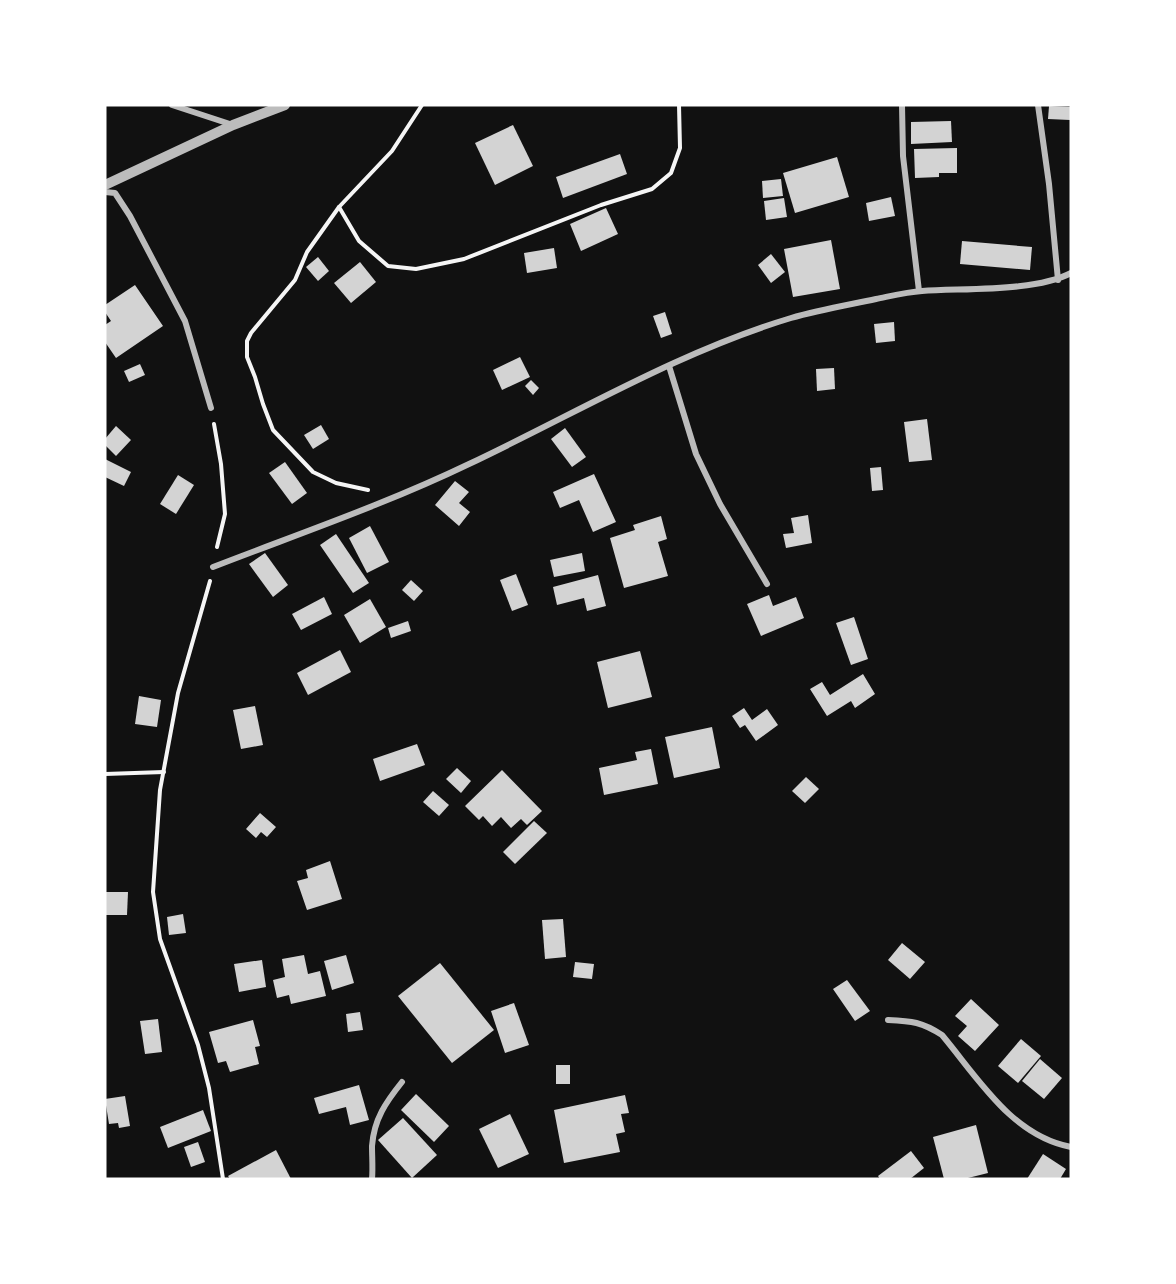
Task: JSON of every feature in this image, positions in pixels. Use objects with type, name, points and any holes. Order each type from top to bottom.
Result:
[{"type":"street","points":[[172,105],[233,125]]},
{"type":"street","points":[[105,185],[233,125],[285,105]]},
{"type":"street","points":[[902,105],[903,156],[919,291]]},
{"type":"street","points":[[1038,105],[1049,184],[1058,280]]},
{"type":"street","points":[[105,192],[115,193],[130,216],[185,321],[211,408]]},
{"type":"street","points":[[213,567],[396,496],[467,465],[669,366],[738,337],[792,318],[849,304],[919,291],[993,288],[1058,280],[1071,273]]},
{"type":"street","points":[[669,366],[696,454],[720,504],[767,584]]},
{"type":"street","points":[[888,1020],[913,1021],[930,1027],[942,1035],[999,1104],[1031,1132],[1054,1144],[1071,1148]]},
{"type":"street","points":[[372,1179],[374,1166],[372,1146],[375,1126],[383,1106],[402,1082]]},
{"type":"path","points":[[396,496],[336,483],[313,472],[273,430],[246,357],[247,341],[251,333],[295,280],[307,252],[339,207],[392,151],[422,105]]},
{"type":"path","points":[[339,207],[359,241],[387,266],[416,268],[464,259],[601,205],[652,189],[671,173],[680,148],[679,105]]},
{"type":"path","points":[[211,408],[222,464],[225,514],[213,567],[178,693],[160,790],[153,892],[160,939],[198,1045],[206,1077],[223,1179]]},
{"type":"path","points":[[105,774],[164,772]]},
{"type":"building","points":[[1049,106],[1071,107],[1070,120],[1048,119]]},
{"type":"building","points":[[951,121],[952,142],[911,144],[911,122]]},
{"type":"building","points":[[513,125],[533,166],[495,185],[475,143]]},
{"type":"building","points":[[957,148],[957,173],[939,173],[939,177],[915,178],[914,149]]},
{"type":"building","points":[[620,154],[627,174],[563,198],[556,177]]},
{"type":"building","points":[[837,157],[849,197],[795,213],[783,173]]},
{"type":"building","points":[[781,179],[783,196],[763,198],[762,181]]},
{"type":"building","points":[[891,197],[895,216],[869,221],[866,203]]},
{"type":"building","points":[[784,198],[787,217],[766,220],[764,201]]},
{"type":"building","points":[[606,208],[618,234],[581,251],[570,224]]},
{"type":"building","points":[[831,240],[840,289],[793,297],[784,249]]},
{"type":"building","points":[[962,241],[1032,247],[1030,270],[960,264]]},
{"type":"building","points":[[554,248],[557,268],[527,273],[524,253]]},
{"type":"building","points":[[771,254],[785,272],[771,283],[758,265]]},
{"type":"building","points":[[318,257],[329,271],[318,281],[306,267]]},
{"type":"building","points":[[360,262],[376,282],[351,303],[334,283]]},
{"type":"building","points":[[135,285],[163,326],[116,358],[105,342],[105,325],[111,321],[105,312],[105,305]]},
{"type":"building","points":[[665,312],[672,334],[661,338],[653,316]]},
{"type":"building","points":[[894,322],[895,341],[876,343],[874,324]]},
{"type":"building","points":[[520,357],[530,377],[502,390],[493,370]]},
{"type":"building","points":[[140,364],[145,375],[129,382],[124,371]]},
{"type":"building","points":[[834,368],[835,389],[817,391],[816,369]]},
{"type":"building","points":[[531,380],[539,388],[533,395],[525,386]]},
{"type":"building","points":[[927,419],[932,460],[909,462],[904,422]]},
{"type":"building","points":[[321,425],[329,439],[313,449],[304,435]]},
{"type":"building","points":[[116,426],[131,440],[116,456],[105,445],[105,439]]},
{"type":"building","points":[[565,428],[586,457],[572,467],[551,439]]},
{"type":"building","points":[[105,459],[131,472],[124,486],[105,477]]},
{"type":"building","points":[[285,462],[307,493],[292,504],[269,473]]},
{"type":"building","points":[[881,467],[883,490],[872,491],[870,468]]},
{"type":"building","points":[[594,474],[616,522],[593,532],[579,500],[560,508],[553,492]]},
{"type":"building","points":[[178,475],[194,485],[176,514],[160,504]]},
{"type":"building","points":[[455,481],[469,492],[459,503],[470,512],[459,526],[435,505]]},
{"type":"building","points":[[808,515],[812,543],[786,548],[783,534],[794,533],[791,518]]},
{"type":"building","points":[[661,516],[667,539],[658,542],[668,576],[624,588],[610,538],[635,530],[633,525]]},
{"type":"building","points":[[370,526],[389,562],[367,573],[349,538]]},
{"type":"building","points":[[336,534],[369,583],[353,593],[320,545]]},
{"type":"building","points":[[265,553],[288,585],[273,597],[249,564]]},
{"type":"building","points":[[582,553],[585,571],[554,577],[550,560]]},
{"type":"building","points":[[516,574],[528,605],[512,611],[500,580]]},
{"type":"building","points":[[598,575],[606,606],[587,611],[584,598],[557,605],[553,587]]},
{"type":"building","points":[[411,580],[423,591],[414,601],[402,590]]},
{"type":"building","points":[[769,595],[773,606],[796,597],[804,618],[761,636],[747,604]]},
{"type":"building","points":[[324,597],[332,614],[301,630],[292,614]]},
{"type":"building","points":[[370,599],[386,627],[360,643],[344,615]]},
{"type":"building","points":[[854,617],[868,659],[851,665],[836,623]]},
{"type":"building","points":[[408,621],[411,631],[391,638],[388,628]]},
{"type":"building","points":[[340,650],[351,672],[308,695],[297,673]]},
{"type":"building","points":[[640,651],[652,697],[608,708],[597,662]]},
{"type":"building","points":[[863,674],[875,694],[855,708],[851,701],[827,716],[810,689],[822,682],[830,695]]},
{"type":"building","points":[[139,696],[161,700],[157,727],[135,724]]},
{"type":"building","points":[[255,706],[263,745],[241,749],[233,710]]},
{"type":"building","points":[[744,708],[752,720],[767,709],[778,725],[756,741],[745,725],[740,728],[732,716]]},
{"type":"building","points":[[712,727],[720,768],[674,778],[665,737]]},
{"type":"building","points":[[417,744],[425,765],[380,781],[373,759]]},
{"type":"building","points":[[651,749],[658,784],[604,795],[599,768],[637,760],[635,752]]},
{"type":"building","points":[[457,768],[471,781],[461,793],[446,779]]},
{"type":"building","points":[[502,770],[542,811],[527,825],[521,819],[511,828],[501,817],[492,826],[483,816],[479,820],[465,806]]},
{"type":"building","points":[[806,777],[819,789],[805,803],[792,791]]},
{"type":"building","points":[[433,791],[449,805],[439,816],[423,802]]},
{"type":"building","points":[[260,813],[276,827],[267,837],[261,832],[256,838],[246,829]]},
{"type":"building","points":[[534,821],[547,833],[515,864],[503,852]]},
{"type":"building","points":[[330,861],[342,899],[307,910],[297,881],[308,878],[306,870]]},
{"type":"building","points":[[105,892],[128,892],[127,915],[105,915]]},
{"type":"building","points":[[183,914],[186,933],[169,935],[167,917]]},
{"type":"building","points":[[563,919],[566,957],[545,959],[542,920]]},
{"type":"building","points":[[902,943],[925,962],[910,979],[888,960]]},
{"type":"building","points":[[304,955],[308,974],[320,971],[326,996],[291,1004],[289,995],[277,998],[273,980],[285,977],[282,959]]},
{"type":"building","points":[[346,955],[354,983],[332,990],[324,961]]},
{"type":"building","points":[[262,960],[266,987],[239,992],[234,964]]},
{"type":"building","points":[[575,962],[594,964],[592,979],[573,977]]},
{"type":"building","points":[[440,963],[494,1030],[452,1063],[398,996]]},
{"type":"building","points":[[847,980],[870,1011],[855,1021],[833,989]]},
{"type":"building","points":[[971,999],[999,1025],[975,1051],[958,1036],[967,1026],[955,1016]]},
{"type":"building","points":[[514,1003],[529,1045],[505,1053],[491,1011]]},
{"type":"building","points":[[360,1012],[363,1030],[348,1032],[346,1014]]},
{"type":"building","points":[[158,1019],[162,1052],[145,1054],[140,1021]]},
{"type":"building","points":[[253,1020],[260,1046],[255,1047],[259,1064],[230,1072],[226,1061],[218,1063],[209,1032]]},
{"type":"building","points":[[1021,1039],[1041,1056],[1018,1083],[998,1066]]},
{"type":"building","points":[[1040,1059],[1062,1078],[1044,1099],[1022,1081]]},
{"type":"building","points":[[556,1065],[570,1065],[570,1084],[556,1084]]},
{"type":"building","points":[[359,1085],[369,1120],[350,1125],[346,1107],[319,1114],[314,1098]]},
{"type":"building","points":[[416,1094],[449,1126],[434,1142],[401,1110]]},
{"type":"building","points":[[625,1095],[629,1113],[621,1114],[625,1132],[616,1134],[620,1152],[564,1163],[554,1110]]},
{"type":"building","points":[[125,1096],[130,1126],[119,1128],[118,1123],[109,1124],[105,1099]]},
{"type":"building","points":[[203,1110],[211,1131],[168,1148],[160,1127]]},
{"type":"building","points":[[510,1114],[529,1154],[498,1168],[479,1129]]},
{"type":"building","points":[[403,1118],[437,1155],[412,1178],[378,1140]]},
{"type":"building","points":[[976,1125],[988,1173],[964,1179],[944,1179],[933,1137]]},
{"type":"building","points":[[198,1142],[205,1162],[191,1167],[184,1147]]},
{"type":"building","points":[[276,1150],[291,1179],[230,1179],[228,1176]]},
{"type":"building","points":[[911,1151],[924,1168],[910,1179],[880,1179],[878,1176]]},
{"type":"building","points":[[1043,1154],[1066,1169],[1060,1179],[1027,1179]]}]
